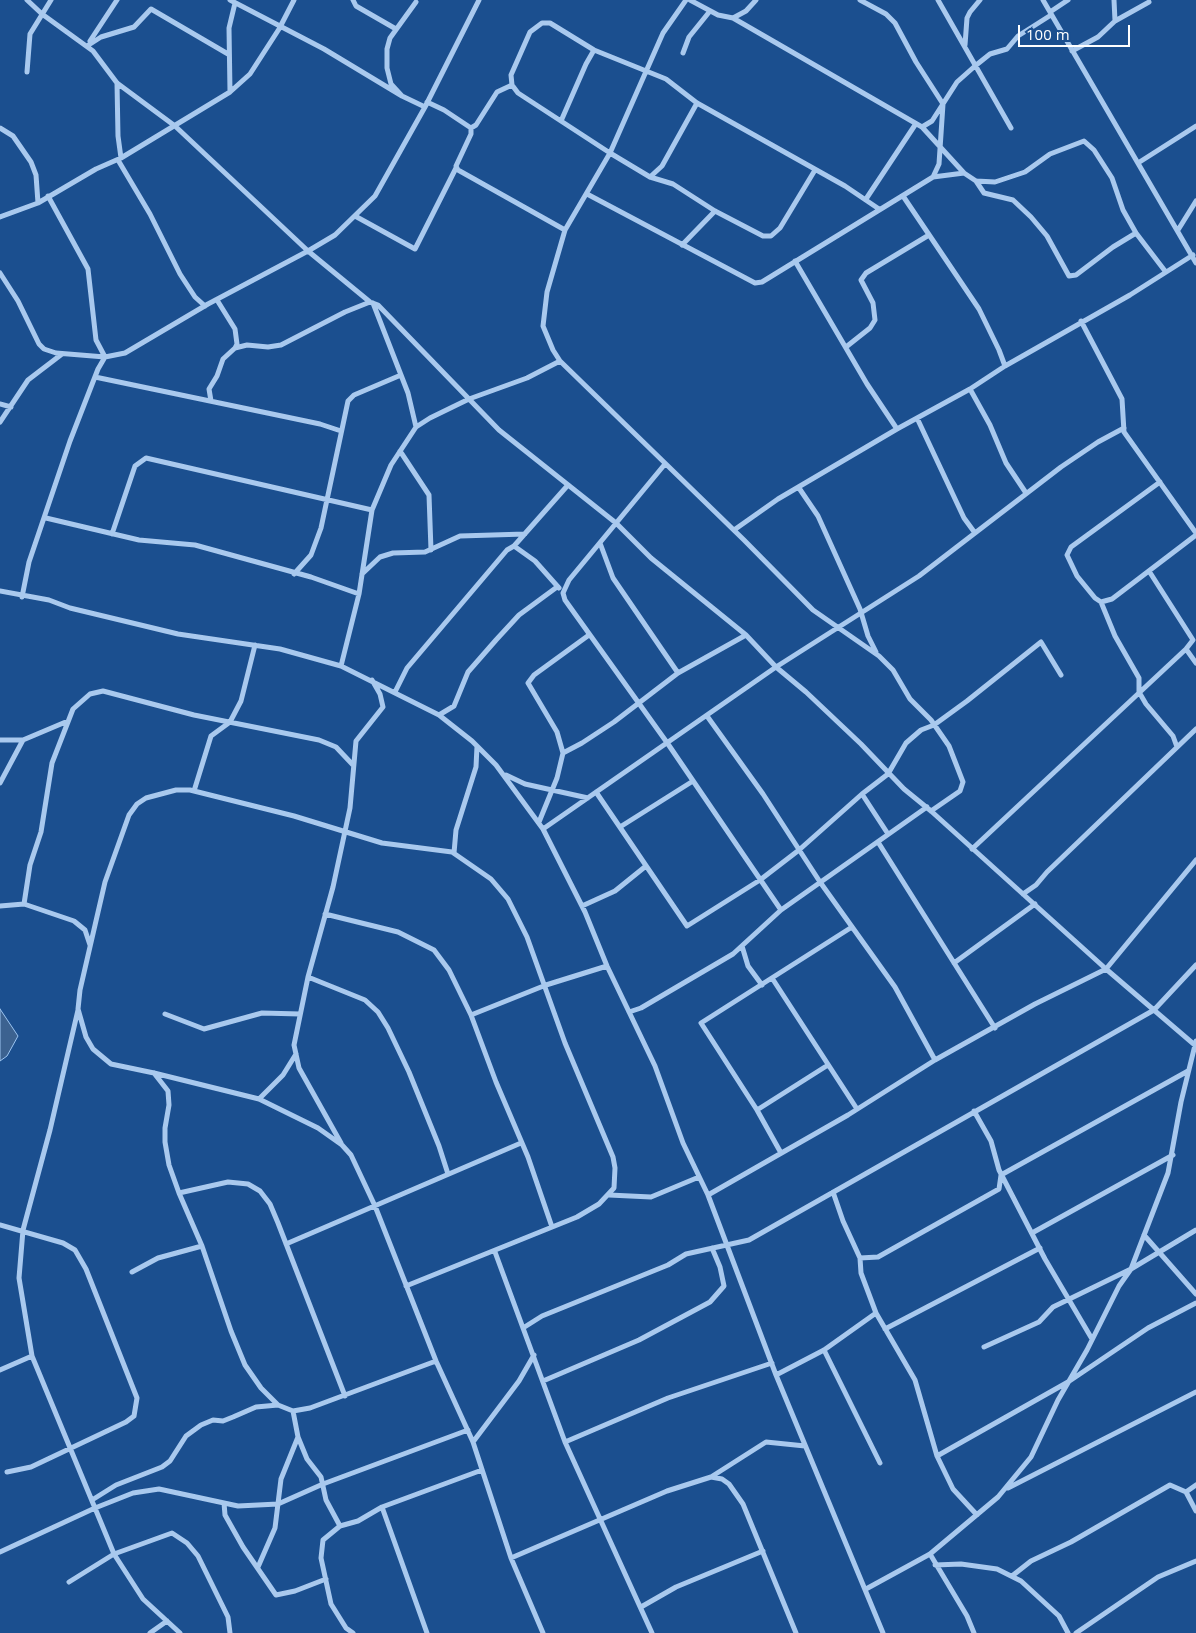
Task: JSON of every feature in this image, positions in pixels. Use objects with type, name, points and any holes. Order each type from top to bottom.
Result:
[{"type":"street","points":[[27,0],[42,14],[93,51],[117,83],[175,126],[308,251],[371,302],[378,305],[499,430],[616,524],[652,558],[746,635],[776,667],[806,692],[888,774],[1106,969],[1196,1044],[1181,1102],[1172,1155],[1131,1269],[1119,1286],[1031,1457],[1005,1489],[930,1554],[866,1589]]},
{"type":"street","points":[[27,72],[30,34],[50,0]]},
{"type":"street","points":[[86,46],[116,0]]},
{"type":"street","points":[[0,217],[38,203],[96,169],[119,159],[230,92],[250,74],[294,0]]},
{"type":"street","points":[[353,0],[356,6],[396,28]]},
{"type":"street","points":[[0,273],[18,301],[39,344],[50,352],[106,357],[125,352],[205,306],[308,251],[334,235],[375,196],[426,104],[479,0]]},
{"type":"street","points":[[629,1012],[649,1003],[733,954],[781,910],[888,834],[960,791],[963,786],[949,746],[934,724],[910,699],[894,670],[879,656],[836,628],[813,610],[734,530],[560,361],[552,350],[543,326],[548,292],[565,230],[610,153],[645,70],[663,33],[686,0]]},
{"type":"street","points":[[690,0],[710,10],[733,18],[915,125],[922,127],[940,149],[964,173],[976,181],[984,193],[1013,200],[1031,217],[1047,236],[1069,276],[1076,275],[1113,247],[1136,233]]},
{"type":"street","points":[[733,18],[746,11],[756,0]]},
{"type":"street","points":[[860,0],[886,14],[895,23],[916,62],[944,104],[939,164],[933,177]]},
{"type":"street","points":[[938,0],[1011,128]]},
{"type":"street","points":[[965,46],[967,18],[980,0]]},
{"type":"street","points":[[1043,0],[1196,263]]},
{"type":"street","points":[[922,127],[932,121],[958,82],[975,66],[990,54],[1007,49],[1018,36],[1068,0]]},
{"type":"street","points":[[1114,0],[1115,21]]},
{"type":"street","points":[[230,92],[228,54],[232,1],[324,49],[402,96],[444,110],[471,128]]},
{"type":"street","points":[[402,96],[391,84],[387,68],[387,49],[396,28],[416,2]]},
{"type":"street","points":[[1072,51],[1098,37],[1115,21],[1149,2]]},
{"type":"street","points":[[86,46],[101,37],[134,27],[151,9],[228,54]]},
{"type":"street","points":[[683,53],[690,37],[710,10]]},
{"type":"street","points":[[815,170],[780,228],[771,236],[763,236],[715,211],[673,184],[650,177],[610,153],[518,93],[512,85],[511,75],[530,32],[542,22],[550,23],[594,50],[666,78],[697,102],[866,199],[879,209]]},
{"type":"street","points":[[560,121],[594,50]]},
{"type":"street","points":[[117,83],[119,159],[150,214],[180,274],[195,297],[205,306]]},
{"type":"street","points":[[471,128],[476,125],[497,92],[512,85]]},
{"type":"street","points":[[650,177],[662,166],[697,102]]},
{"type":"street","points":[[866,199],[915,125]]},
{"type":"street","points":[[1138,163],[1196,126]]},
{"type":"street","points":[[0,128],[13,136],[31,162],[36,175],[38,203]]},
{"type":"street","points":[[354,216],[415,248],[456,168],[471,134],[471,128]]},
{"type":"street","points":[[976,181],[995,182],[1026,172],[1050,154],[1084,141],[1094,150],[1112,178],[1123,210],[1136,233],[1165,271]]},
{"type":"street","points":[[456,168],[565,230]]},
{"type":"street","points":[[587,194],[755,283],[762,282],[933,177],[964,173]]},
{"type":"street","points":[[48,196],[88,269],[96,340],[106,357]]},
{"type":"street","points":[[903,196],[979,309],[1000,350],[1005,366]]},
{"type":"street","points":[[1178,230],[1196,202]]},
{"type":"street","points":[[682,245],[715,211]]},
{"type":"street","points":[[846,347],[870,328],[875,320],[873,303],[861,280],[866,273],[929,235]]},
{"type":"street","points":[[734,530],[897,429],[970,389],[1081,321],[1130,295],[1165,271],[1193,255]]},
{"type":"street","points":[[795,261],[897,429]]},
{"type":"street","points":[[217,300],[234,329],[237,344],[235,348]]},
{"type":"street","points":[[211,400],[209,389],[217,376],[223,359],[235,348],[247,345],[268,347],[281,345],[337,315],[371,302]]},
{"type":"street","points":[[371,302],[401,374],[416,428]]},
{"type":"street","points":[[1081,321],[1122,399],[1124,428],[1144,463],[1160,482],[1196,534],[1112,599],[1101,602]]},
{"type":"street","points":[[0,422],[28,380],[62,353]]},
{"type":"street","points":[[22,597],[29,562],[46,518],[78,418],[95,377],[106,357]]},
{"type":"street","points":[[340,666],[359,594],[372,510],[382,483],[416,428],[430,418],[469,399],[526,378],[560,361]]},
{"type":"street","points":[[294,574],[311,555],[321,528],[341,431],[350,398],[401,374]]},
{"type":"street","points":[[95,377],[331,426],[341,431]]},
{"type":"street","points":[[970,389],[990,425],[1006,462],[1026,493]]},
{"type":"street","points":[[0,404],[11,407]]},
{"type":"street","points":[[917,418],[960,511],[975,533]]},
{"type":"street","points":[[543,829],[668,744],[776,667],[918,576],[1026,493],[1098,442],[1124,428]]},
{"type":"street","points":[[400,452],[429,495],[431,550]]},
{"type":"street","points":[[112,534],[136,466],[146,458],[372,510]]},
{"type":"street","points":[[563,593],[569,580],[665,464]]},
{"type":"street","points":[[1160,482],[1071,547],[1067,555],[1078,576],[1095,598],[1101,602],[1115,636],[1139,678],[1139,692],[1146,704],[1174,736],[1177,747]]},
{"type":"street","points":[[396,692],[407,668],[507,550],[514,546],[568,485]]},
{"type":"street","points":[[799,488],[818,516],[861,612],[869,640],[879,656]]},
{"type":"street","points":[[46,518],[139,540],[195,545],[310,577],[359,594]]},
{"type":"street","points":[[362,574],[375,560],[387,554],[425,552],[460,536],[525,534]]},
{"type":"street","points":[[600,543],[613,578],[678,673]]},
{"type":"street","points":[[514,546],[535,561],[563,593],[565,600],[589,635],[668,744],[781,910]]},
{"type":"street","points":[[972,849],[1195,639],[1149,571]]},
{"type":"street","points":[[439,715],[454,706],[468,672],[519,615],[557,587]]},
{"type":"street","points":[[0,591],[22,597],[49,600],[70,608],[178,634],[280,649],[340,666],[372,680],[439,715],[477,746],[503,773],[543,829],[582,906],[607,966],[655,1066],[708,1195],[776,1375],[883,1633]]},
{"type":"street","points":[[539,822],[553,790],[562,753],[557,732],[528,683],[534,675],[589,635]]},
{"type":"street","points":[[562,753],[582,744],[678,673],[746,635]]},
{"type":"street","points":[[596,792],[687,926],[760,880],[799,850],[862,794],[888,774],[906,743],[921,730],[934,724],[1041,642],[1061,675]]},
{"type":"street","points":[[194,791],[212,736],[230,722],[241,701],[255,645]]},
{"type":"street","points":[[1186,649],[1196,663]]},
{"type":"street","points":[[372,680],[380,694],[383,707],[356,741],[351,800],[343,831],[334,886],[308,977],[294,1045],[299,1068],[309,1089],[342,1145],[350,1155],[375,1206],[436,1361],[473,1442],[511,1558],[543,1633]]},
{"type":"street","points":[[24,904],[30,865],[41,832],[52,763],[73,709],[90,694],[103,691],[194,715],[319,740],[336,747],[353,765]]},
{"type":"street","points":[[707,716],[763,794],[820,882],[895,988],[935,1060]]},
{"type":"street","points":[[0,740],[23,740],[68,721]]},
{"type":"street","points":[[1023,894],[1036,885],[1047,872],[1196,729]]},
{"type":"street","points":[[0,783],[23,740]]},
{"type":"street","points":[[454,853],[456,830],[476,767],[477,746]]},
{"type":"street","points":[[503,773],[526,784],[588,798]]},
{"type":"street","points":[[620,827],[693,781]]},
{"type":"street","points":[[180,1633],[142,1599],[114,1554],[32,1356],[20,1278],[23,1230],[50,1130],[105,882],[120,838],[133,809],[142,801],[154,795],[176,790],[194,791],[294,816],[382,843],[454,853],[491,879],[508,899],[527,937],[546,985],[565,1044],[613,1158],[616,1178],[614,1188],[609,1195],[589,1211],[495,1252],[406,1286]]},
{"type":"street","points":[[862,794],[888,834]]},
{"type":"street","points":[[878,842],[995,1028]]},
{"type":"street","points":[[708,1195],[857,1109],[935,1060],[1035,1004],[1106,969],[1196,860]]},
{"type":"street","points":[[582,906],[614,891],[646,866]]},
{"type":"street","points":[[0,906],[24,904],[74,920],[89,938],[90,948]]},
{"type":"street","points":[[954,963],[1035,904]]},
{"type":"street","points":[[325,914],[398,932],[434,950],[449,970],[471,1015],[531,1166],[552,1227]]},
{"type":"street","points":[[781,1153],[757,1110],[701,1023],[852,927]]},
{"type":"street","points":[[742,946],[748,966],[762,985]]},
{"type":"street","points":[[523,1328],[542,1316],[668,1265],[686,1254],[749,1240],[1154,1010],[1196,965]]},
{"type":"street","points":[[471,1015],[546,985],[607,966]]},
{"type":"street","points":[[308,977],[365,1000],[378,1012],[388,1028],[409,1072],[439,1146],[448,1174]]},
{"type":"street","points":[[772,978],[857,1109]]},
{"type":"street","points":[[78,1009],[86,1037],[103,1059],[111,1064],[259,1099],[318,1128],[342,1145]]},
{"type":"street","points":[[165,1014],[204,1029],[262,1013],[300,1014]]},
{"type":"street","points":[[259,1099],[283,1075],[296,1054]]},
{"type":"street","points":[[757,1110],[828,1065]]},
{"type":"street","points":[[1001,1175],[1188,1071]]},
{"type":"street","points":[[154,1073],[168,1091],[169,1105],[165,1128],[165,1142],[169,1165],[178,1193],[202,1246],[217,1292],[245,1365],[261,1388],[278,1405],[293,1411],[310,1408],[345,1396],[436,1361]]},
{"type":"street","points":[[974,1111],[991,1141],[1001,1175],[1092,1339]]},
{"type":"street","points":[[286,1244],[521,1143]]},
{"type":"street","points":[[1032,1233],[1172,1155]]},
{"type":"street","points":[[860,1258],[878,1256],[999,1190],[1001,1175]]},
{"type":"street","points":[[609,1195],[651,1197],[699,1177]]},
{"type":"street","points":[[178,1193],[220,1183],[248,1184],[260,1191],[270,1204],[345,1396]]},
{"type":"street","points":[[834,1192],[843,1222],[860,1258],[861,1273],[876,1313],[914,1380],[937,1456],[953,1489],[977,1515]]},
{"type":"street","points":[[0,1225],[23,1230],[69,1245],[80,1258],[137,1398],[134,1416],[126,1422],[31,1467],[7,1472]]},
{"type":"street","points":[[984,1347],[1039,1322],[1053,1307],[1068,1298],[1131,1269],[1196,1230]]},
{"type":"street","points":[[1144,1235],[1196,1294]]},
{"type":"street","points":[[132,1272],[158,1258],[202,1246]]},
{"type":"street","points":[[543,1381],[639,1340],[710,1302],[724,1286],[720,1267],[712,1248]]},
{"type":"street","points":[[885,1330],[1040,1248]]},
{"type":"street","points":[[495,1252],[565,1442],[652,1633]]},
{"type":"street","points":[[937,1456],[1068,1382],[1148,1328],[1196,1303]]},
{"type":"street","points":[[776,1375],[824,1350],[876,1313]]},
{"type":"street","points":[[824,1350],[880,1463]]},
{"type":"street","points":[[473,1442],[519,1381],[534,1355]]},
{"type":"street","points":[[0,1370],[32,1356]]},
{"type":"street","points":[[565,1442],[668,1398],[772,1363]]},
{"type":"street","points":[[1005,1489],[1196,1392]]},
{"type":"street","points":[[92,1500],[116,1485],[162,1467],[170,1461],[186,1436],[201,1425],[213,1420],[223,1421],[233,1418],[256,1407],[278,1405]]},
{"type":"street","points":[[293,1411],[298,1437],[323,1484],[331,1512],[340,1526]]},
{"type":"street","points":[[0,1552],[95,1508],[133,1493],[159,1489],[238,1506],[278,1504],[323,1484],[468,1430]]},
{"type":"street","points":[[258,1568],[274,1528],[285,1465],[298,1437]]},
{"type":"street","points":[[511,1558],[667,1491],[711,1477],[766,1442],[805,1446]]},
{"type":"street","points":[[353,1633],[346,1628],[331,1604],[321,1558],[323,1540],[340,1526],[358,1520],[382,1507],[482,1470]]},
{"type":"street","points":[[711,1477],[722,1479],[737,1494],[763,1551],[796,1633]]},
{"type":"street","points":[[1012,1576],[1031,1561],[1071,1542],[1170,1485],[1186,1492],[1196,1511]]},
{"type":"street","points":[[1186,1492],[1196,1485]]},
{"type":"street","points":[[224,1503],[225,1515],[243,1548],[276,1595],[295,1591],[326,1579]]},
{"type":"street","points":[[382,1507],[427,1633]]},
{"type":"street","points":[[69,1582],[114,1554],[160,1536],[172,1534],[178,1536],[198,1556],[228,1617],[230,1633]]},
{"type":"street","points":[[641,1607],[676,1587],[763,1551]]},
{"type":"street","points":[[930,1554],[967,1616],[974,1633]]},
{"type":"street","points":[[1076,1633],[1158,1577],[1196,1561]]},
{"type":"street","points":[[935,1565],[961,1564],[997,1569],[1012,1576],[1039,1595],[1060,1616],[1068,1633]]},
{"type":"street","points":[[150,1633],[167,1621]]},
{"type":"water","points":[[0,1009],[18,1036],[7,1056],[0,1061]]}]
